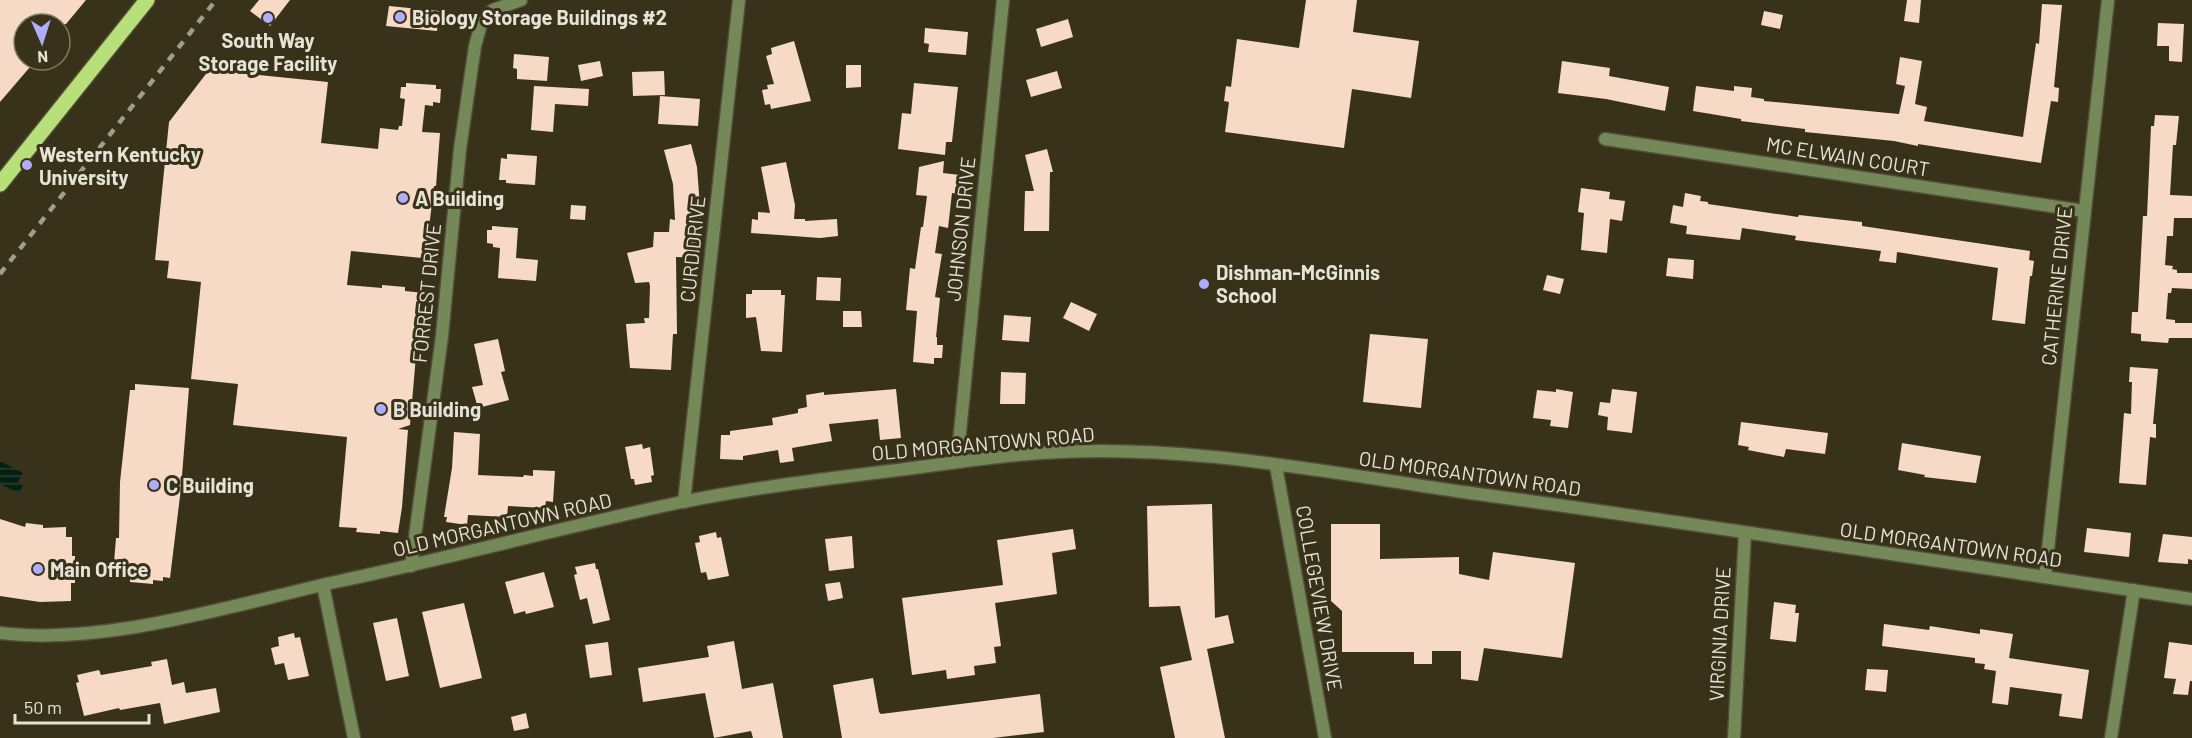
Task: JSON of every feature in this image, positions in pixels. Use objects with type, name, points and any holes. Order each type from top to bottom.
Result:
[{"type":"main road","points":[[0,184],[147,0]]},
{"type":"street","name":"FORREST DRIVE","points":[[411,566],[442,336],[460,149],[470,76],[480,26],[485,17],[493,10],[521,0]]},
{"type":"street","name":"CURD DRIVE","points":[[684,502],[739,0]]},
{"type":"street","name":"JOHNSON DRIVE","points":[[957,462],[1003,0]]},
{"type":"street","name":"CATHERINE DRIVE","points":[[2045,577],[2109,0]]},
{"type":"street","name":"MC ELWAIN COURT","points":[[1605,139],[2084,211]]},
{"type":"street","name":"OLD MORGANTOWN ROAD","points":[[0,633],[48,636],[96,632],[184,617],[684,502],[780,485],[1042,453],[1135,451],[1181,454],[1276,466],[2192,599]]},
{"type":"street","name":"COLLEGEVIEW DRIVE","points":[[1276,466],[1325,738]]},
{"type":"street","name":"VIRGINIA DRIVE","points":[[1734,738],[1744,533]]},
{"type":"street","points":[[322,585],[354,738]]},
{"type":"street","points":[[2111,738],[2134,590]]},
{"type":"shaded area","points":[[0,461],[23,473],[18,482],[23,485],[19,493],[0,484]]},
{"type":"building","points":[[0,0],[86,0],[72,17],[72,12],[12,12],[12,72],[26,72],[0,102]]},
{"type":"building","name":"South Way Storage Facility","points":[[259,0],[290,0],[270,26],[250,11]]},
{"type":"building","points":[[1306,0],[1357,0],[1353,32],[1419,41],[1411,98],[1352,89],[1344,148],[1225,132],[1229,102],[1224,101],[1226,86],[1231,87],[1237,39],[1299,48]]},
{"type":"building","points":[[1907,0],[1921,0],[1919,23],[1904,21]]},
{"type":"building","points":[[2042,4],[2062,5],[2054,87],[2059,88],[2058,102],[2051,101],[2041,163],[1918,144],[1918,146],[1894,141],[1805,132],[1805,129],[1741,121],[1741,119],[1693,111],[1696,86],[1734,91],[1734,86],[1752,88],[1751,97],[1764,99],[1764,101],[1899,114],[1905,86],[1896,84],[1900,57],[1922,61],[1915,104],[1927,107],[1924,121],[2023,137],[2036,43],[2039,44]]},
{"type":"building","points":[[389,6],[439,11],[437,31],[386,26]]},
{"type":"building","points":[[1764,11],[1783,15],[1780,29],[1761,25]]},
{"type":"building","points":[[1068,19],[1073,37],[1041,47],[1036,29]]},
{"type":"building","points":[[2158,23],[2184,24],[2182,62],[2169,61],[2169,46],[2157,46]]},
{"type":"building","points":[[925,28],[968,32],[966,55],[928,52],[929,44],[924,43]]},
{"type":"building","points":[[794,41],[811,101],[771,109],[770,104],[765,105],[762,90],[768,89],[767,85],[774,84],[766,56],[772,54],[771,48]]},
{"type":"building","points":[[514,54],[549,57],[547,81],[517,79],[517,69],[513,68]]},
{"type":"building","points":[[600,61],[603,76],[581,81],[578,65]]},
{"type":"building","points":[[1562,61],[1610,68],[1609,76],[1669,87],[1665,111],[1606,99],[1558,93]]},
{"type":"building","points":[[846,65],[861,65],[861,87],[846,88]]},
{"type":"building","points":[[209,70],[328,82],[321,143],[378,149],[380,128],[398,130],[399,126],[402,126],[405,99],[400,98],[401,87],[406,87],[406,83],[436,85],[436,89],[441,89],[440,103],[433,102],[433,106],[425,105],[422,132],[440,133],[436,186],[434,186],[426,253],[423,252],[422,258],[351,251],[347,285],[405,287],[405,291],[424,293],[410,425],[398,429],[408,430],[398,533],[356,532],[357,528],[339,527],[347,437],[233,425],[238,384],[191,379],[201,282],[167,278],[169,261],[155,260],[169,122]]},
{"type":"building","points":[[664,71],[665,95],[633,96],[632,72]]},
{"type":"building","points":[[1057,71],[1062,88],[1031,97],[1026,80]]},
{"type":"building","points":[[914,83],[958,87],[952,142],[946,142],[945,155],[898,149],[902,113],[911,114]]},
{"type":"building","points":[[534,86],[589,89],[588,106],[555,104],[553,132],[531,130]]},
{"type":"building","points":[[660,96],[700,99],[698,126],[658,124]]},
{"type":"building","points":[[2155,115],[2179,116],[2176,145],[2173,145],[2170,195],[2192,196],[2192,218],[2174,218],[2173,236],[2167,236],[2165,265],[2173,266],[2172,269],[2177,270],[2177,273],[2192,273],[2192,289],[2172,288],[2171,293],[2168,293],[2166,319],[2175,320],[2175,323],[2192,323],[2192,338],[2169,338],[2168,343],[2141,341],[2141,334],[2131,333],[2132,312],[2138,312],[2143,216],[2147,216],[2151,126],[2154,126]]},
{"type":"building","points":[[691,144],[697,167],[701,221],[699,258],[676,257],[677,334],[673,334],[671,370],[630,368],[626,324],[645,323],[644,318],[649,318],[650,286],[649,282],[635,283],[627,253],[653,247],[654,232],[669,232],[670,219],[675,220],[673,184],[664,150]]},
{"type":"building","points":[[1047,149],[1053,172],[1050,172],[1049,231],[1024,231],[1025,191],[1034,191],[1025,155]]},
{"type":"building","points":[[507,154],[537,156],[535,185],[506,183],[506,180],[499,180],[501,158],[507,159]]},
{"type":"building","points":[[944,161],[943,173],[960,175],[958,194],[952,193],[948,228],[939,226],[935,253],[942,254],[935,297],[940,298],[936,337],[937,345],[943,345],[942,358],[934,358],[934,364],[913,362],[917,311],[906,310],[910,268],[915,269],[927,196],[916,195],[919,167]]},
{"type":"building","points":[[786,162],[795,205],[794,219],[805,219],[805,221],[837,219],[838,236],[820,238],[751,233],[752,219],[758,220],[758,212],[770,213],[761,167]]},
{"type":"building","points":[[1581,188],[1610,192],[1609,199],[1625,201],[1622,221],[1610,219],[1607,253],[1581,250],[1584,213],[1578,212]]},
{"type":"building","points":[[1685,193],[1701,196],[1700,201],[1708,202],[1708,204],[1798,217],[1799,215],[1862,222],[1862,226],[2030,251],[2029,260],[2034,261],[2032,276],[2030,276],[2025,324],[1992,320],[1998,268],[1897,252],[1896,263],[1879,261],[1881,251],[1795,240],[1796,236],[1742,228],[1740,240],[1686,234],[1687,226],[1670,223],[1673,205],[1683,207]]},
{"type":"building","points":[[571,205],[586,206],[585,220],[570,219]]},
{"type":"building","points":[[492,226],[518,228],[516,258],[538,260],[536,281],[498,278],[500,248],[487,243],[487,230],[492,230]]},
{"type":"building","points":[[1668,258],[1694,260],[1693,279],[1666,276]]},
{"type":"building","points":[[1547,275],[1564,279],[1560,294],[1543,290]]},
{"type":"building","points":[[817,277],[841,278],[840,301],[816,300]]},
{"type":"building","points":[[752,290],[781,290],[781,295],[785,295],[782,352],[761,351],[756,317],[746,318],[746,294],[752,294]]},
{"type":"building","points":[[1071,302],[1097,314],[1089,331],[1063,318]]},
{"type":"building","points":[[843,311],[861,311],[862,327],[843,327]]},
{"type":"building","points":[[1004,315],[1031,317],[1029,342],[1002,340]]},
{"type":"building","points":[[1370,334],[1428,339],[1421,408],[1363,402]]},
{"type":"building","points":[[498,339],[505,371],[501,372],[509,400],[478,408],[472,387],[483,385],[474,344]]},
{"type":"building","points":[[2130,367],[2158,369],[2153,424],[2156,424],[2156,438],[2150,437],[2146,485],[2119,483],[2124,413],[2131,414]]},
{"type":"building","points":[[1001,372],[1026,373],[1025,404],[1000,404]]},
{"type":"building","name":"C Building","points":[[135,384],[189,388],[181,488],[170,578],[163,577],[163,581],[153,580],[153,584],[130,582],[130,578],[120,577],[121,573],[116,572],[116,562],[114,562],[116,538],[119,538],[120,482],[130,390],[135,390]]},
{"type":"building","points":[[896,389],[901,438],[880,440],[878,419],[829,424],[832,441],[792,448],[794,461],[780,463],[778,450],[743,456],[743,460],[720,459],[721,435],[730,435],[730,431],[773,425],[772,418],[798,413],[798,409],[807,407],[806,395]]},
{"type":"building","points":[[1556,389],[1573,392],[1568,428],[1550,426],[1551,420],[1533,418],[1537,390],[1556,392]]},
{"type":"building","points":[[1612,389],[1637,392],[1632,433],[1607,430],[1608,417],[1598,415],[1600,402],[1610,403]]},
{"type":"building","points":[[1741,422],[1828,433],[1825,454],[1786,449],[1784,457],[1748,450],[1749,447],[1738,445]]},
{"type":"building","points":[[454,432],[480,434],[478,475],[523,477],[524,475],[533,476],[533,470],[555,471],[553,502],[546,501],[545,508],[508,506],[507,517],[468,515],[467,525],[446,522],[447,517],[444,517],[452,468]]},
{"type":"building","points":[[1902,443],[1981,456],[1976,483],[1924,477],[1925,475],[1898,470]]},
{"type":"building","points":[[642,444],[643,449],[650,447],[654,475],[651,476],[652,482],[635,485],[634,479],[631,479],[625,447]]},
{"type":"building","points":[[1212,504],[1215,618],[1228,615],[1234,643],[1207,649],[1225,738],[1175,738],[1160,667],[1192,660],[1180,606],[1149,607],[1147,506]]},
{"type":"building","name":"Main Office","points":[[0,519],[25,527],[26,523],[43,525],[43,528],[66,527],[66,537],[72,537],[72,556],[75,556],[75,583],[71,583],[71,601],[40,602],[0,596]]},
{"type":"building","points":[[1331,524],[1380,524],[1380,559],[1459,557],[1459,574],[1489,580],[1493,552],[1575,563],[1562,658],[1484,648],[1478,681],[1461,679],[1461,651],[1432,651],[1432,664],[1414,664],[1414,652],[1342,652],[1342,611],[1331,601]]},
{"type":"building","points":[[2087,528],[2131,533],[2129,557],[2084,552]]},
{"type":"building","points":[[1073,529],[1076,549],[1052,553],[1057,594],[995,603],[1001,646],[994,647],[996,663],[974,666],[975,675],[947,679],[946,670],[912,675],[902,598],[1003,585],[997,540]]},
{"type":"building","points":[[716,532],[717,538],[721,537],[729,576],[708,580],[706,572],[701,573],[695,543],[700,542],[699,536]]},
{"type":"building","points":[[2163,534],[2192,537],[2192,560],[2188,559],[2188,564],[2158,562]]},
{"type":"building","points":[[852,536],[854,568],[829,571],[825,539]]},
{"type":"building","points":[[595,563],[610,620],[593,624],[587,598],[580,600],[574,575],[577,574],[575,567]]},
{"type":"building","points":[[544,572],[554,607],[526,614],[525,611],[514,614],[505,582]]},
{"type":"building","points":[[840,582],[843,598],[828,601],[825,584]]},
{"type":"building","points":[[1774,602],[1796,605],[1795,613],[1799,613],[1796,642],[1770,639]]},
{"type":"building","points":[[464,603],[482,678],[440,688],[422,612]]},
{"type":"building","points":[[397,618],[409,676],[386,681],[373,623]]},
{"type":"building","points":[[1884,624],[1929,630],[1930,626],[1980,634],[1980,629],[2013,634],[2009,658],[2089,670],[2082,719],[2059,716],[2062,694],[2010,687],[2008,705],[1992,703],[1996,671],[1984,669],[1985,664],[1975,663],[1975,658],[1882,646]]},
{"type":"building","points":[[294,633],[295,638],[300,637],[309,676],[288,680],[284,663],[275,665],[271,648],[279,646],[278,637]]},
{"type":"building","points":[[734,641],[742,689],[773,683],[783,738],[753,738],[751,731],[714,738],[705,693],[643,702],[638,668],[709,657],[707,646]]},
{"type":"building","points":[[608,642],[612,675],[590,678],[585,645]]},
{"type":"building","points":[[2169,642],[2192,645],[2192,681],[2190,681],[2188,695],[2173,694],[2176,679],[2164,678]]},
{"type":"building","points":[[167,659],[172,685],[184,682],[186,693],[216,688],[220,712],[164,724],[160,703],[120,710],[119,708],[84,716],[76,683],[79,682],[77,675],[99,670],[101,675],[152,666],[151,662]]},
{"type":"building","points":[[1867,669],[1888,670],[1886,692],[1865,690]]},
{"type":"building","points":[[873,678],[881,714],[1040,694],[1044,732],[993,738],[842,738],[833,685]]},
{"type":"building","points":[[526,713],[529,728],[514,731],[511,717]]},
{"type":"railway","points":[[0,274],[216,0]]},
{"type":"place","name":"Biology Storage Buildings #2","points":[[400,17]]},
{"type":"place","name":"South Way Storage Facility","points":[[268,18]]},
{"type":"place","name":"Western Kentucky University","points":[[27,165]]},
{"type":"place","name":"A Building","points":[[403,198]]},
{"type":"place","name":"Dishman-McGinnis School","points":[[1204,284]]},
{"type":"place","name":"B Building","points":[[381,409]]},
{"type":"place","name":"C Building","points":[[154,485]]},
{"type":"place","name":"Main Office","points":[[38,569]]}]
